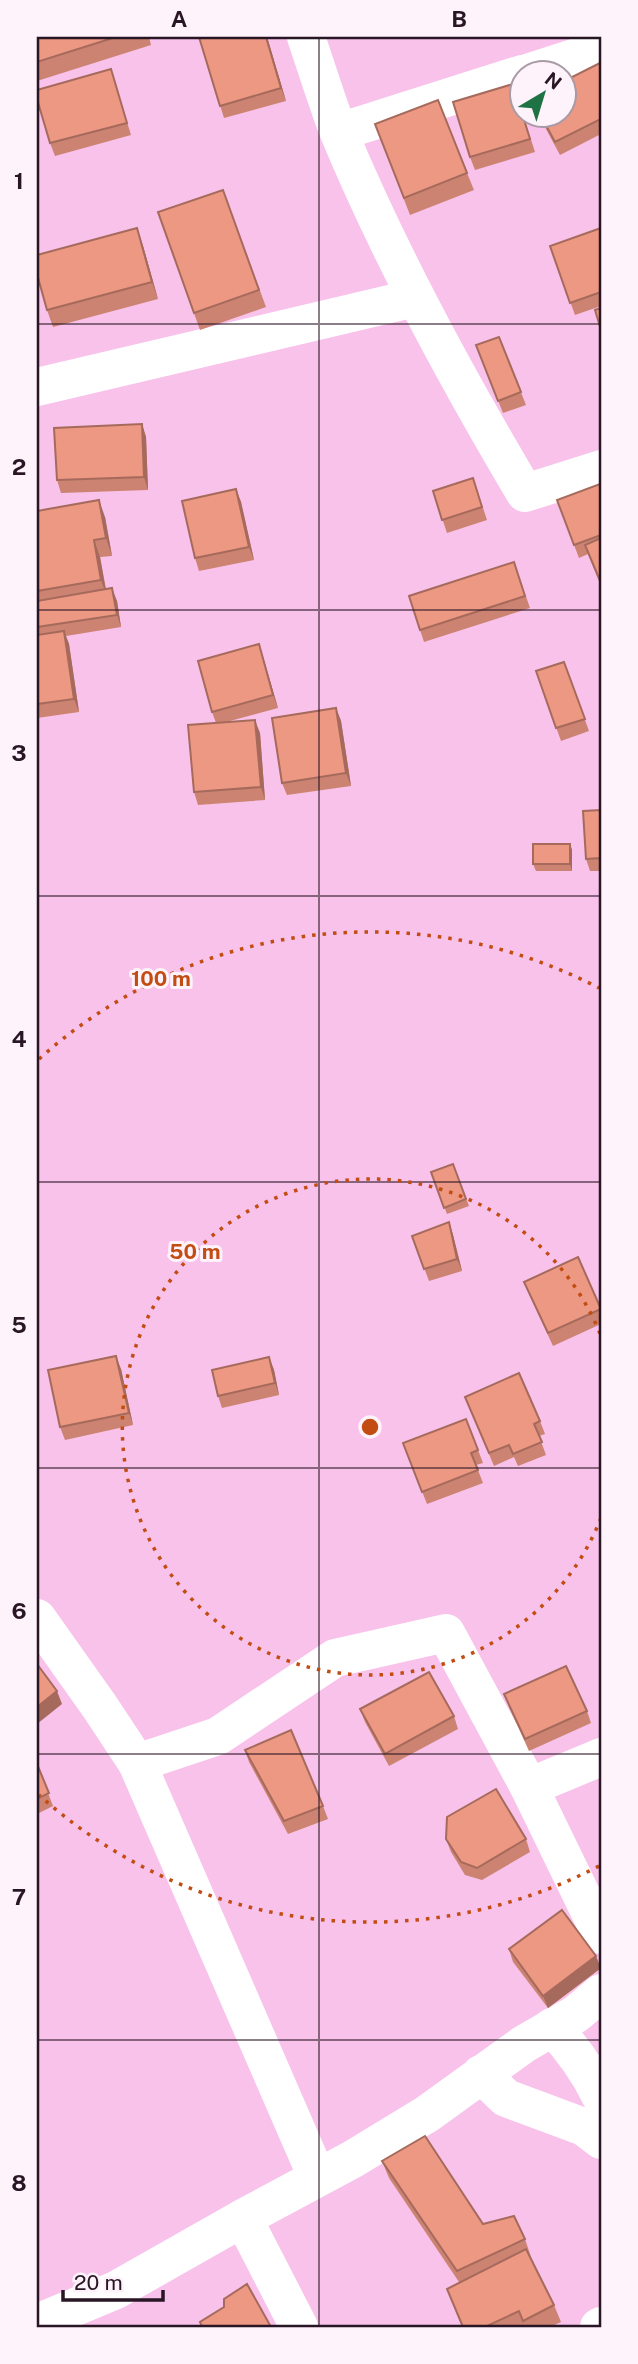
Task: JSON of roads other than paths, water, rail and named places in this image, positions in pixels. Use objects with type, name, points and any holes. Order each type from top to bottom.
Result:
[{"type":"street","points":[[306,37],[339,132],[415,298],[525,493],[601,469]]},
{"type":"street","points":[[567,60],[601,49]]},
{"type":"street","points":[[339,132],[508,79]]},
{"type":"street","points":[[37,387],[415,298]]},
{"type":"street","points":[[37,1618],[137,1763],[317,2177]]},
{"type":"street","points":[[137,1763],[218,1735],[335,1658],[446,1633],[529,1787],[601,1935]]},
{"type":"street","points":[[529,1787],[601,1757]]},
{"type":"street","points":[[37,2323],[116,2290],[353,2159],[427,2113],[524,2043],[576,2014],[601,1993]]},
{"type":"street","points":[[552,2027],[589,2071],[601,2097]]},
{"type":"street","points":[[481,2074],[506,2098],[583,2127],[601,2140]]},
{"type":"street","points":[[243,2218],[299,2327]]}]
